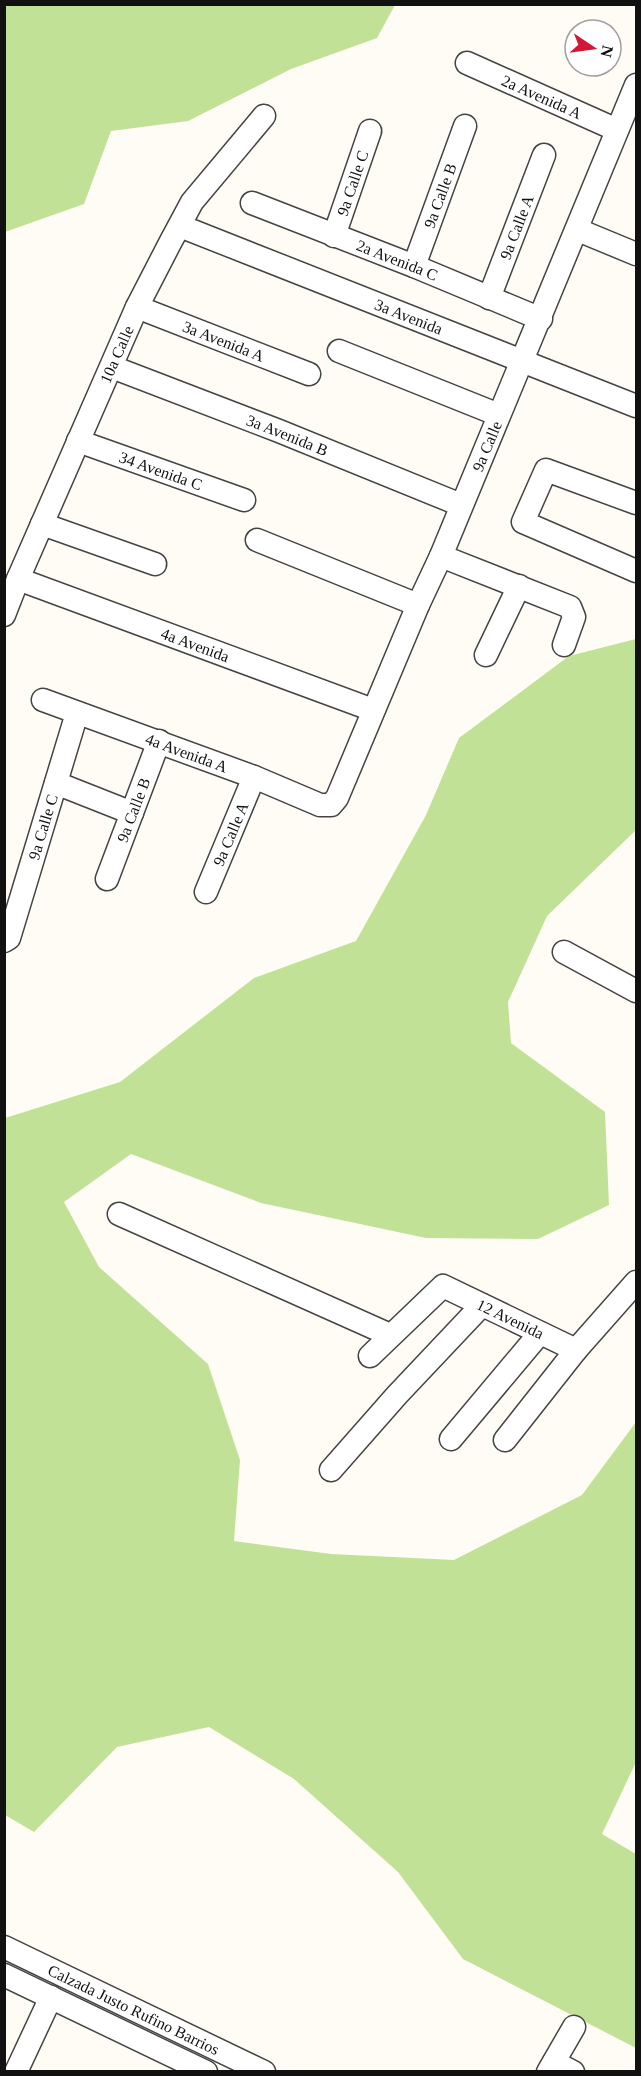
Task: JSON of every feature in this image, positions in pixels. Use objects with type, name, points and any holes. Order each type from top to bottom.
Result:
[{"type":"street","name":"2a Avenida A","points":[[467,63],[617,130]]},
{"type":"street","name":"9a Calle","points":[[331,805],[337,798],[441,556],[636,86]]},
{"type":"street","name":"10a Calle","points":[[6,608],[137,307],[192,202],[264,116]]},
{"type":"street","name":"9a Calle B","points":[[414,266],[465,126]]},
{"type":"street","name":"9a Calle C","points":[[334,236],[370,132]]},
{"type":"street","name":"9a Calle A","points":[[489,298],[544,155]]},
{"type":"street","name":"2a Avenida C","points":[[252,203],[414,266],[541,319]]},
{"type":"street","name":"3a Avenida","points":[[180,226],[636,406]]},
{"type":"street","points":[[578,230],[636,254]]},
{"type":"street","name":"3a Avenida A","points":[[137,307],[309,375]]},
{"type":"street","points":[[339,351],[499,415]]},
{"type":"street","name":"3a Avenida B","points":[[112,367],[279,431],[461,505]]},
{"type":"street","name":"34 Avenida C","points":[[78,441],[244,500]]},
{"type":"street","points":[[636,503],[546,470],[523,522],[636,571]]},
{"type":"street","points":[[42,524],[155,564]]},
{"type":"street","points":[[257,540],[418,605]]},
{"type":"street","points":[[441,556],[570,607],[574,617],[564,645]]},
{"type":"street","name":"4a Avenida","points":[[18,579],[373,710]]},
{"type":"street","points":[[486,655],[519,586]]},
{"type":"street","name":"4a Avenida A","points":[[43,700],[254,777],[320,805],[331,805]]},
{"type":"street","name":"9a Calle C","points":[[4,941],[9,938],[77,713]]},
{"type":"street","name":"9a Calle B","points":[[107,879],[159,741]]},
{"type":"street","name":"9a Calle A","points":[[206,892],[254,777]]},
{"type":"street","points":[[56,783],[132,813]]},
{"type":"street","points":[[564,952],[636,991]]},
{"type":"street","points":[[119,1214],[390,1335],[370,1356]]},
{"type":"street","points":[[505,1440],[576,1350],[636,1282]]},
{"type":"street","name":"12 Avenida","points":[[390,1335],[443,1286],[576,1350]]},
{"type":"street","points":[[332,1470],[397,1395],[482,1305]]},
{"type":"street","points":[[451,1439],[540,1333]]},
{"type":"street","name":"Calzada Justo Rufino Barrios","points":[[4,1947],[264,2072]]},
{"type":"street","name":"Calzada Justo Rufino Barrios","points":[[4,1975],[193,2069]]},
{"type":"street","points":[[16,2072],[51,1997]]},
{"type":"street","points":[[559,2068],[574,2027]]},
{"type":"green space","points":[[4,5],[395,5],[377,38],[291,69],[188,121],[111,131],[84,204],[5,232]]},
{"type":"green space","points":[[636,639],[636,830],[547,916],[508,1002],[511,1043],[605,1112],[609,1205],[538,1239],[426,1238],[261,1203],[131,1154],[64,1202],[99,1267],[208,1364],[240,1460],[234,1541],[331,1554],[454,1560],[582,1495],[636,1422],[636,1762],[602,1834],[636,1854],[636,2048],[463,1959],[398,1872],[294,1779],[209,1727],[117,1747],[34,1832],[5,1815],[5,1118],[120,1082],[254,978],[356,941],[426,815],[459,738],[569,656]]}]
